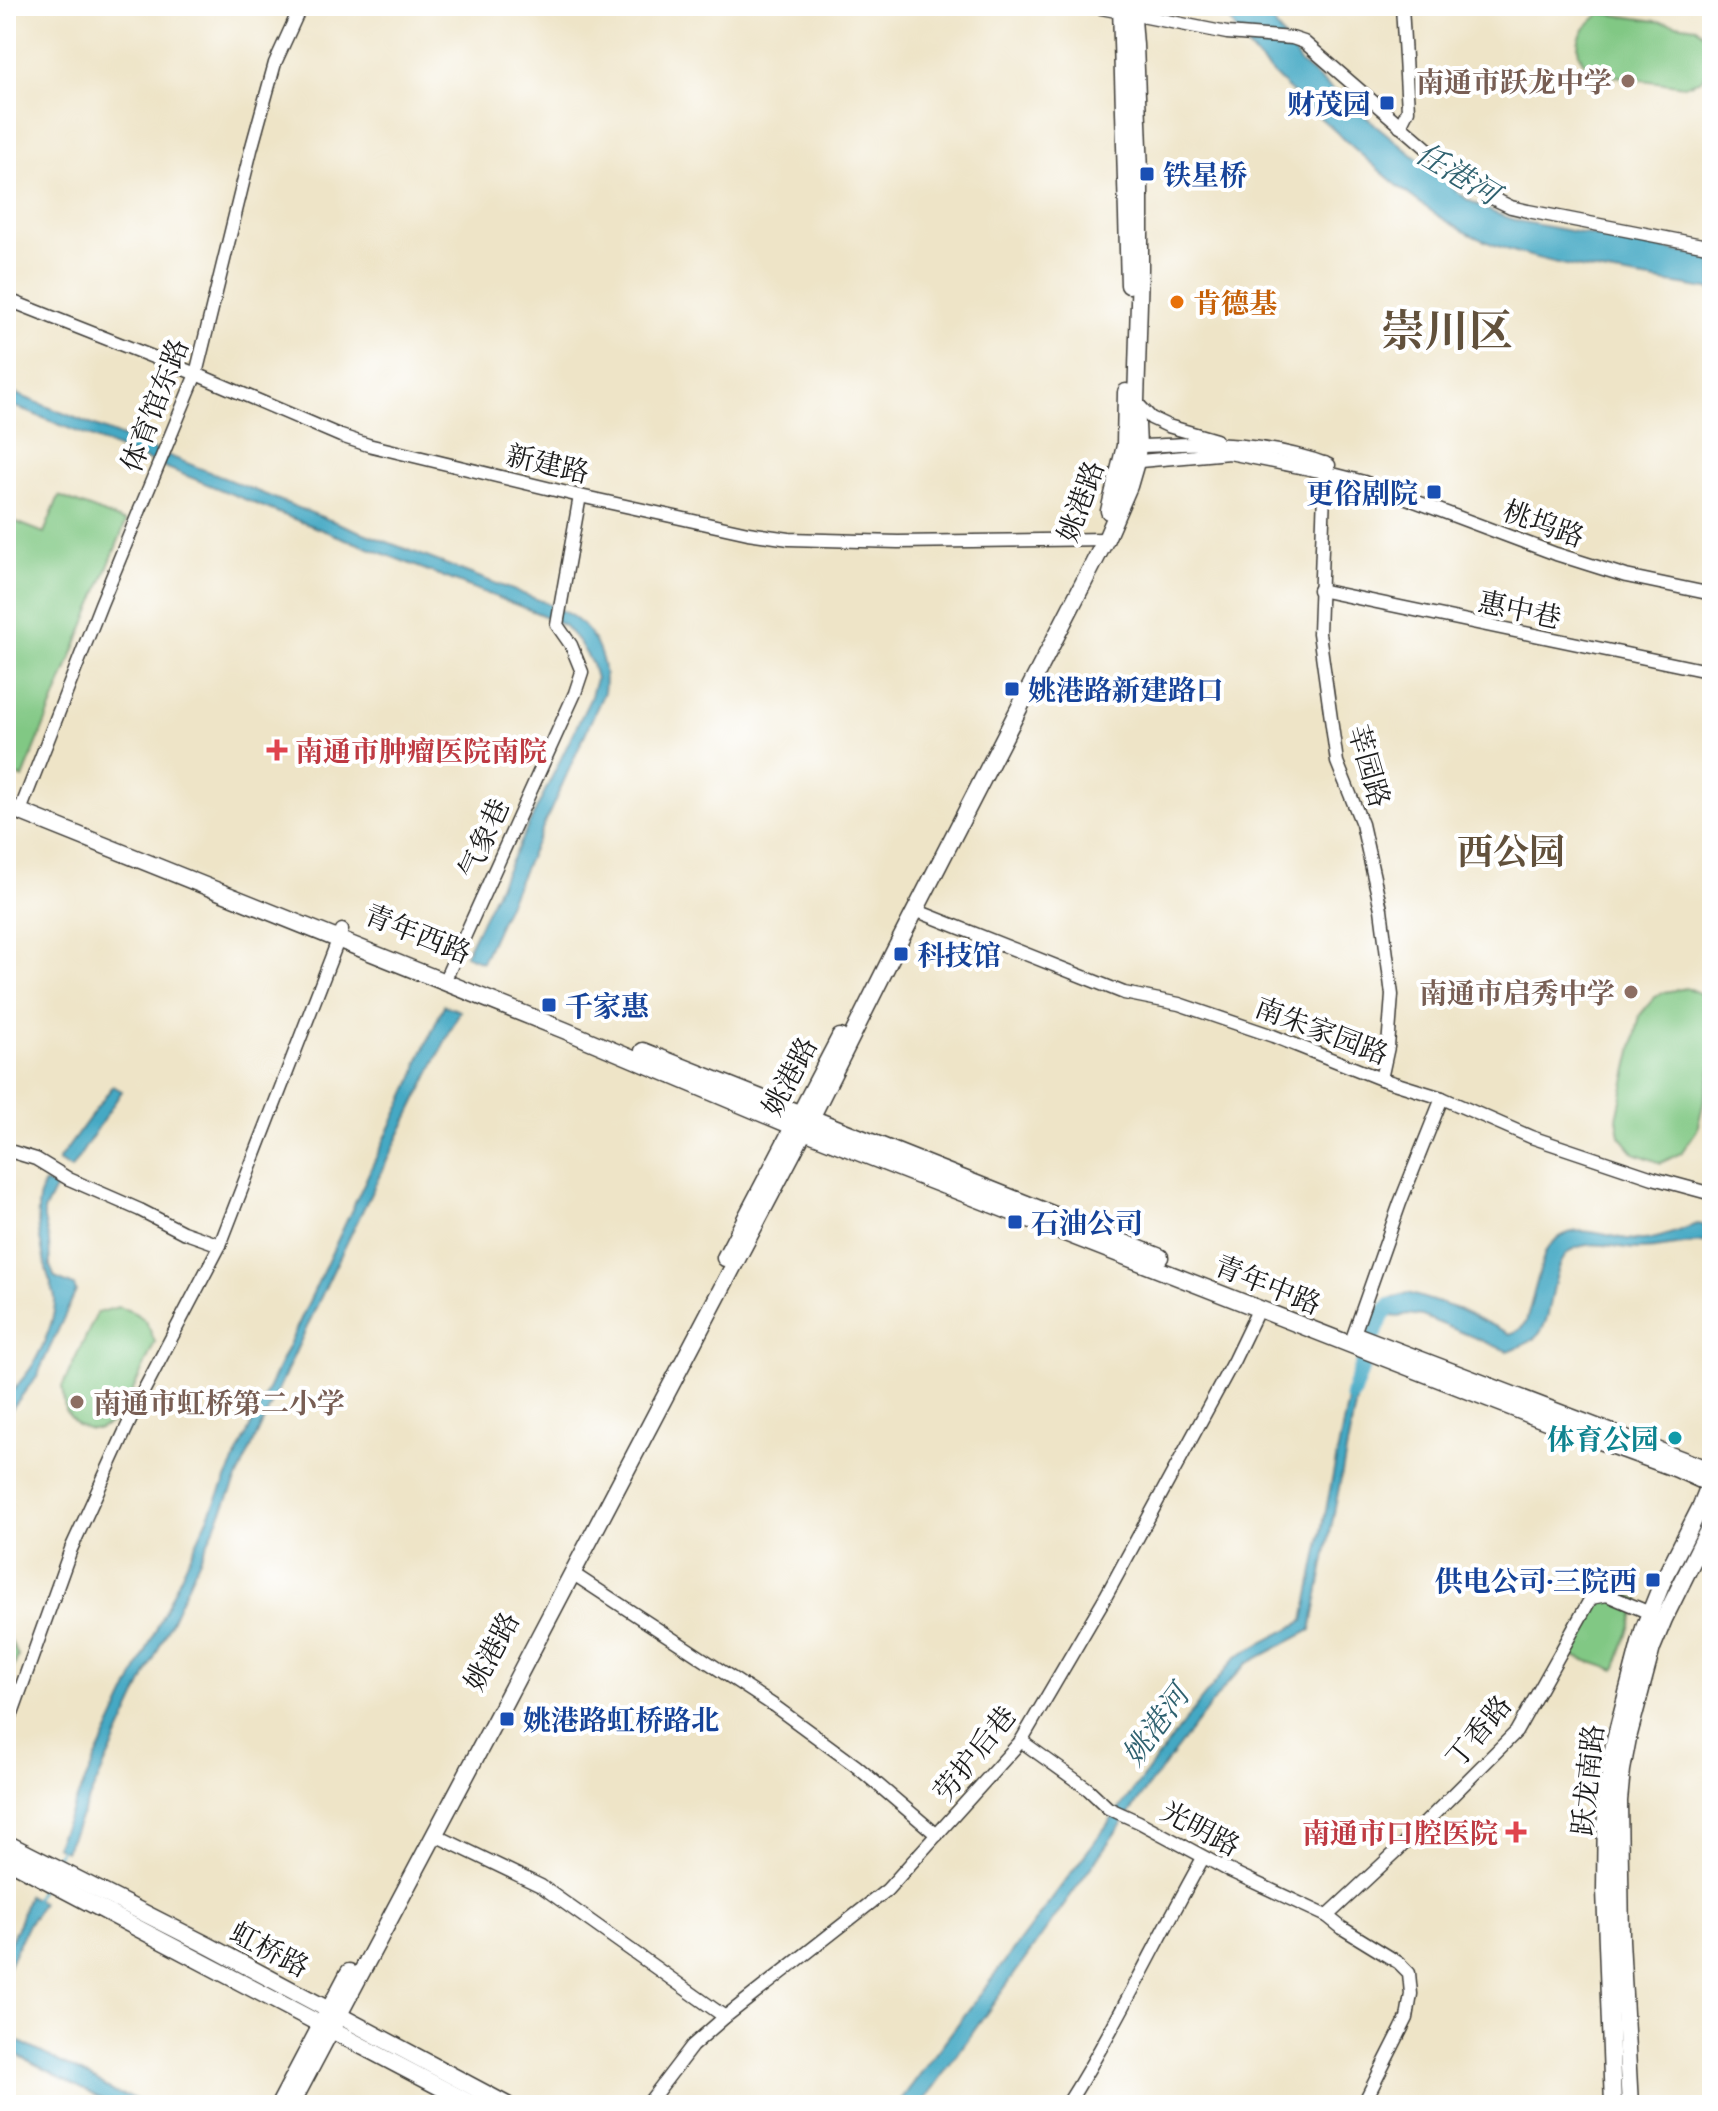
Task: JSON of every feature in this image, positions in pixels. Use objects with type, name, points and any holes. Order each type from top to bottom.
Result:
[{"type":"main road","name":"姚港路","points":[[1127,10],[1140,173],[1136,402],[1130,454]]},
{"type":"main road","name":"姚港路","points":[[291,2105],[329,2019],[740,1227],[801,1122],[915,910],[1129,486],[1127,10]]},
{"type":"main road","name":"姚港路","points":[[279,2105],[435,1835],[572,1573],[888,945],[1102,539]]},
{"type":"main road","name":"青年西路","points":[[6,796],[17,807],[340,935],[550,1024],[801,1122]]},
{"type":"main road","name":"青年西路","points":[[340,935],[448,973],[801,1122]]},
{"type":"main road","name":"青年中路","points":[[801,1122],[1259,1308],[1353,1339]]},
{"type":"main road","name":"青年中路","points":[[801,1122],[1353,1339],[1559,1426],[1711,1479]]},
{"type":"main road","name":"跃龙南路","points":[[1613,2105],[1605,1890],[1606,1801],[1614,1743],[1638,1645],[1711,1479]]},
{"type":"main road","name":"跃龙南路","points":[[1630,2105],[1621,1940],[1619,1801],[1622,1770],[1652,1648],[1712,1522]]},
{"type":"main road","name":"虹桥路","points":[[6,1843],[48,1873],[329,2019],[507,2105]]},
{"type":"main road","name":"虹桥路","points":[[6,1859],[48,1873]]},
{"type":"main road","name":"虹桥路","points":[[329,2019],[474,2105]]},
{"type":"street","name":"体育馆东路","points":[[17,807],[196,374],[275,63],[301,6]]},
{"type":"street","points":[[1091,6],[1127,10],[1227,33],[1292,38],[1304,42],[1467,183],[1511,207],[1712,247]]},
{"type":"street","points":[[1400,126],[1408,110],[1402,6]]},
{"type":"street","name":"新建路","points":[[6,299],[368,445],[748,533],[789,539],[898,542],[1102,539]]},
{"type":"street","points":[[1136,402],[1151,418],[1168,426],[1231,445]]},
{"type":"street","name":"桃坞路","points":[[1130,454],[1196,443],[1282,453],[1570,558],[1626,576],[1712,594]]},
{"type":"street","name":"桃坞路","points":[[1130,454],[1229,453],[1325,468]]},
{"type":"street","name":"莘园路","points":[[1325,468],[1319,633],[1337,762],[1362,824],[1381,909],[1392,995],[1388,1047],[1381,1079]]},
{"type":"street","name":"气象巷","points":[[448,973],[582,672],[571,645],[557,625],[580,496]]},
{"type":"street","name":"惠中巷","points":[[1319,590],[1712,672]]},
{"type":"street","name":"南朱家园路","points":[[915,910],[1124,993],[1179,1004],[1273,1036],[1381,1079],[1442,1098],[1531,1137],[1653,1178],[1712,1194]]},
{"type":"street","points":[[6,1730],[71,1549],[144,1390],[220,1245],[340,935]]},
{"type":"street","points":[[1353,1339],[1400,1203],[1442,1098]]},
{"type":"street","points":[[6,1150],[36,1159],[69,1179],[183,1232],[220,1245]]},
{"type":"street","name":"劳护后巷","points":[[647,2105],[692,2046],[887,1890],[1021,1741],[1144,1527],[1259,1308]]},
{"type":"street","points":[[572,1573],[773,1705],[856,1766],[937,1835]]},
{"type":"street","name":"丁香路","points":[[1327,1916],[1516,1732],[1591,1598],[1607,1595],[1650,1613]]},
{"type":"street","name":"光明路","points":[[1021,1741],[1088,1789],[1108,1808],[1203,1858],[1327,1916],[1399,1963],[1409,1973],[1411,1994],[1407,2018],[1363,2105]]},
{"type":"street","points":[[435,1835],[541,1886],[725,2017]]},
{"type":"street","points":[[1067,2105],[1140,1979],[1170,1916],[1203,1858]]},
{"type":"green space","points":[[1167,6],[1222,6],[1226,12],[1188,12]]},
{"type":"green space","points":[[1602,13],[1696,27],[1706,36],[1712,63],[1701,80],[1684,86],[1595,73],[1586,65],[1578,49],[1581,34]]},
{"type":"green space","points":[[59,496],[126,522],[23,778],[6,771],[6,518],[44,533]]},
{"type":"green space","points":[[1687,988],[1712,1003],[1712,1067],[1697,1130],[1681,1153],[1661,1163],[1634,1153],[1620,1136],[1617,1118],[1640,1015],[1654,998],[1664,992]]},
{"type":"green space","points":[[118,1307],[142,1318],[155,1342],[120,1419],[100,1429],[87,1429],[77,1425],[65,1410],[62,1387],[97,1313]]},
{"type":"green space","points":[[1605,1581],[1640,1600],[1615,1670],[1563,1653]]},
{"type":"green space","points":[[6,1631],[18,1656],[6,1687]]},
{"type":"water","points":[[1222,6],[1260,6],[1301,64],[1468,200],[1518,221],[1712,258],[1712,290],[1546,260],[1492,244],[1450,224],[1352,147],[1279,80],[1248,47]]},
{"type":"water","points":[[6,390],[296,507],[544,602],[573,617],[589,632],[602,661],[604,692],[482,962],[465,955],[590,699],[596,679],[592,664],[579,642],[565,626],[540,614],[6,403]]},
{"type":"water","points":[[444,1005],[460,1011],[331,1275],[65,1851],[55,1846],[416,1072]]},
{"type":"water","points":[[113,1086],[122,1091],[71,1169],[58,1161]]},
{"type":"water","points":[[44,1183],[56,1187],[44,1211],[50,1266],[55,1278],[74,1286],[76,1291],[37,1376],[6,1416],[9,1400],[38,1356],[53,1314],[55,1298],[38,1225],[38,1204]]},
{"type":"water","points":[[1698,1224],[1712,1228],[1712,1242],[1639,1249],[1588,1245],[1572,1250],[1560,1266],[1548,1315],[1539,1334],[1528,1343],[1507,1351],[1422,1316],[1407,1314],[1391,1316],[1383,1322],[1374,1320],[1388,1299],[1408,1293],[1458,1309],[1510,1334],[1526,1322],[1545,1252],[1556,1240],[1579,1231],[1644,1240]]},
{"type":"water","points":[[1353,1374],[1361,1376],[1311,1630],[1246,1664],[1226,1685],[1153,1780],[921,2105],[897,2105],[1237,1656],[1304,1621]]},
{"type":"water","points":[[28,1895],[42,1903],[29,1922],[6,1971],[6,1951]]},
{"type":"water","points":[[6,2035],[94,2079],[115,2093],[129,2096],[145,2105],[113,2105],[6,2049]]},
{"type":"waterway","name":"姚港河","points":[[1375,1333],[1390,1306]]},
{"type":"waterway","name":"姚港河","points":[[1352,1395],[1365,1359]]},
{"type":"waterway","points":[[55,1860],[62,1846]]},
{"type":"waterway","points":[[35,1900],[42,1885]]},
{"type":"place","name":"南通市跃龙中学","points":[[1628,81]]},
{"type":"place","name":"财茂园","points":[[1387,103]]},
{"type":"place","name":"铁星桥","points":[[1147,174]]},
{"type":"place","name":"肯德基","points":[[1177,302]]},
{"type":"place","name":"更俗剧院","points":[[1434,492]]},
{"type":"place","name":"姚港路新建路口","points":[[1012,689]]},
{"type":"place","name":"南通市肿瘤医院南院","points":[[277,750]]},
{"type":"place","name":"科技馆","points":[[901,954]]},
{"type":"place","name":"南通市启秀中学","points":[[1631,992]]},
{"type":"place","name":"千家惠","points":[[549,1005]]},
{"type":"place","name":"石油公司","points":[[1015,1222]]},
{"type":"place","name":"南通市虹桥第二小学","points":[[77,1402]]},
{"type":"place","name":"体育公园","points":[[1675,1438]]},
{"type":"place","name":"供电公司·三院西","points":[[1653,1580]]},
{"type":"place","name":"姚港路虹桥路北","points":[[507,1719]]},
{"type":"place","name":"南通市口腔医院","points":[[1516,1832]]},
{"type":"district","name":"崇川区","points":[[1447,330]]},
{"type":"district","name":"西公园","points":[[1511,850]]},
{"type":"water label","name":"任港河","points":[[1458,173]]}]
